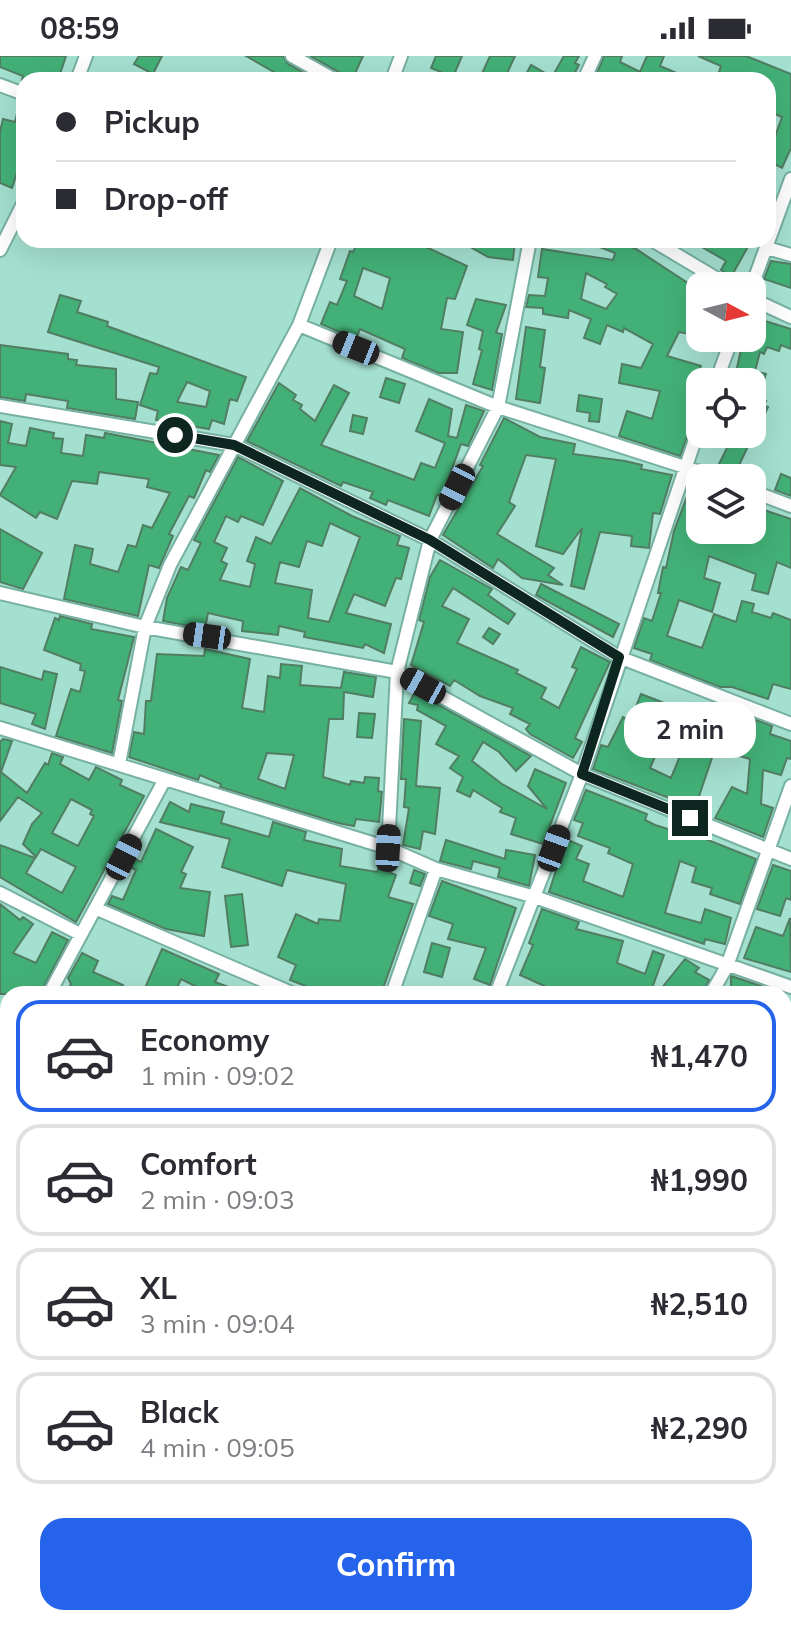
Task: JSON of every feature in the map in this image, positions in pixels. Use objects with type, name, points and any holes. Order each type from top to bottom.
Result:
[{"type":"street","points":[[292,56],[321,72]]},
{"type":"street","points":[[776,222],[791,179]]},
{"type":"street","points":[[0,250],[16,218]]},
{"type":"street","points":[[119,764],[145,627],[170,565],[299,325],[328,248]]},
{"type":"street","points":[[388,848],[397,672],[430,540],[498,407],[528,248]]},
{"type":"street","points":[[665,248],[706,272]]},
{"type":"street","points":[[758,272],[767,248],[791,255]]},
{"type":"street","points":[[766,305],[791,317]]},
{"type":"street","points":[[299,325],[498,407],[685,465]]},
{"type":"street","points":[[0,406],[234,445],[430,540],[619,657],[791,724]]},
{"type":"street","points":[[499,986],[582,774],[691,448]]},
{"type":"street","points":[[766,496],[791,506]]},
{"type":"street","points":[[0,593],[145,627],[397,672],[582,774],[791,859]]},
{"type":"street","points":[[0,728],[388,848],[436,869],[535,897],[788,986]]},
{"type":"street","points":[[53,986],[165,779]]},
{"type":"street","points":[[716,986],[727,966],[791,786]]},
{"type":"street","points":[[395,986],[436,869]]},
{"type":"street","points":[[0,893],[80,934]]},
{"type":"street","points":[[97,909],[275,986]]},
{"type":"building","points":[[0,56],[66,56],[61,72],[16,73],[0,67]]},
{"type":"building","points":[[139,56],[162,56],[154,72],[134,64]]},
{"type":"building","points":[[246,56],[283,56],[288,64],[302,72],[274,72]]},
{"type":"building","points":[[310,56],[363,56],[356,72],[339,72]]},
{"type":"building","points":[[436,56],[462,56],[455,72],[431,68]]},
{"type":"building","points":[[490,56],[515,56],[508,72],[483,72]]},
{"type":"building","points":[[564,56],[579,56],[575,72],[555,72]]},
{"type":"building","points":[[604,56],[622,56],[620,62],[640,72],[597,72]]},
{"type":"building","points":[[647,56],[664,56],[660,66],[674,72],[640,72]]},
{"type":"building","points":[[698,56],[746,56],[791,74],[791,148],[782,168],[776,165],[776,134],[782,117],[776,114],[776,72],[719,72],[721,66]]},
{"type":"building","points":[[531,65],[543,72],[527,72]]},
{"type":"building","points":[[16,118],[16,176],[12,188],[0,183],[0,132],[3,119],[15,122]]},
{"type":"building","points":[[355,248],[428,248],[467,266],[455,299],[447,298],[441,329],[463,332],[457,373],[439,373],[402,358],[405,349],[360,329],[356,339],[321,324],[330,302],[337,305],[347,281],[340,279],[350,251],[353,252]],"holes":[[[363,268],[390,278],[382,309],[354,296]]]},
{"type":"building","points":[[472,248],[514,248],[513,260],[488,257]]},
{"type":"building","points":[[602,248],[633,248],[686,282],[686,333],[679,332],[667,356],[701,366],[686,368],[686,440],[680,456],[619,436],[627,411],[652,419],[660,391],[619,383],[622,364],[641,368],[653,344],[624,328],[623,332],[607,325],[600,344],[584,338],[591,319],[569,310],[568,318],[543,314],[543,308],[526,307],[529,295],[545,296],[548,278],[538,277],[542,249],[613,260],[615,253]],"holes":[[[586,273],[607,284],[605,287],[617,294],[606,309],[581,299]]]},
{"type":"building","points":[[704,248],[747,248],[734,272],[721,270],[726,261]]},
{"type":"building","points":[[771,261],[791,264],[791,288],[766,280]]},
{"type":"building","points":[[60,295],[81,301],[77,312],[108,322],[107,326],[246,377],[237,401],[230,399],[224,424],[212,420],[209,429],[156,420],[158,411],[140,405],[150,373],[157,374],[159,367],[48,332]],"holes":[[[187,382],[210,391],[206,407],[177,402]]]},
{"type":"building","points":[[476,299],[506,305],[496,333],[502,334],[492,390],[473,384],[482,350],[479,349],[483,331],[467,325]]},
{"type":"building","points":[[766,321],[791,329],[791,349],[781,345],[779,351],[767,347],[766,349]]},
{"type":"building","points":[[526,327],[545,330],[540,367],[545,368],[540,403],[516,399]]},
{"type":"building","points":[[0,345],[68,354],[68,359],[77,360],[76,365],[116,369],[116,399],[138,402],[135,419],[67,408],[68,401],[26,394],[25,401],[0,397]]},
{"type":"building","points":[[740,352],[760,352],[756,368],[737,368]]},
{"type":"building","points":[[386,378],[405,384],[399,403],[380,397]]},
{"type":"building","points":[[279,383],[296,395],[293,400],[302,405],[300,409],[315,421],[334,385],[349,393],[321,445],[414,480],[421,463],[435,468],[445,443],[416,431],[429,399],[452,409],[448,436],[457,438],[466,405],[484,411],[468,446],[461,444],[442,496],[437,495],[429,516],[388,500],[386,505],[370,498],[373,492],[343,482],[341,486],[247,441]]},
{"type":"building","points":[[579,395],[602,399],[599,422],[589,421],[590,413],[577,411]]},
{"type":"building","points":[[353,415],[367,418],[363,434],[350,431]]},
{"type":"building","points":[[504,418],[540,437],[575,444],[573,454],[625,461],[642,465],[641,469],[672,475],[660,514],[653,513],[649,548],[631,546],[632,536],[600,532],[584,589],[571,586],[582,528],[563,554],[536,546],[556,459],[526,455],[509,502],[515,506],[497,534],[554,568],[548,575],[563,585],[522,578],[498,559],[493,568],[443,535],[483,466],[480,465]]},
{"type":"building","points":[[0,421],[12,424],[8,443],[26,446],[30,428],[54,433],[53,438],[63,439],[61,453],[83,456],[86,435],[104,438],[105,433],[219,455],[210,472],[206,470],[194,498],[189,496],[169,534],[173,536],[159,568],[149,565],[138,616],[64,599],[75,545],[93,549],[90,564],[118,572],[128,545],[136,547],[143,525],[152,528],[170,493],[147,487],[149,479],[99,472],[97,484],[72,481],[57,519],[40,512],[36,518],[0,495],[16,467],[0,465]]},
{"type":"building","points":[[727,448],[747,448],[740,464],[719,464]]},
{"type":"building","points":[[238,457],[283,481],[263,525],[241,516],[238,522],[226,516],[214,542],[227,548],[221,561],[227,564],[220,580],[250,587],[255,564],[247,561],[256,537],[271,544],[300,488],[352,516],[400,536],[397,545],[409,548],[401,579],[396,578],[385,606],[354,594],[346,613],[391,624],[384,653],[365,644],[363,648],[304,637],[305,632],[279,626],[278,635],[242,631],[243,621],[208,613],[205,629],[163,621],[167,598],[181,567],[188,570],[201,543],[194,540]],"holes":[[[330,523],[360,537],[329,622],[308,618],[312,590],[275,583],[280,562],[299,567],[307,541],[322,546]]]},
{"type":"building","points":[[781,474],[791,478],[791,496],[775,490]]},
{"type":"building","points":[[686,499],[686,544],[766,544],[766,511],[791,519],[791,568],[777,562],[768,594],[752,590],[756,574],[709,556],[704,578],[720,583],[712,612],[679,600],[667,636],[702,648],[714,614],[736,622],[742,601],[754,604],[752,612],[771,618],[773,613],[791,620],[791,689],[773,684],[768,699],[732,687],[720,687],[650,660],[652,654],[634,648],[644,618],[652,621],[674,531]]},
{"type":"building","points":[[0,529],[42,553],[23,589],[0,582]]},
{"type":"building","points":[[440,560],[492,589],[488,595],[515,614],[508,624],[453,588],[442,606],[469,619],[457,643],[518,670],[516,673],[546,688],[541,698],[559,708],[577,669],[572,667],[581,647],[610,662],[575,738],[582,742],[573,758],[530,734],[526,729],[530,724],[510,714],[513,708],[480,696],[454,680],[450,686],[411,665],[424,622],[419,620],[430,577]]},
{"type":"building","points":[[541,584],[619,624],[613,637],[536,595]]},
{"type":"building","points":[[60,616],[92,624],[91,629],[134,637],[118,700],[122,701],[112,753],[56,736],[71,689],[80,692],[85,671],[80,670],[81,664],[44,650],[55,618],[59,620]]},
{"type":"building","points":[[489,628],[500,634],[493,644],[483,637]]},
{"type":"building","points":[[205,649],[250,659],[242,708],[264,712],[268,676],[280,678],[281,664],[302,666],[300,685],[341,688],[344,672],[376,677],[373,697],[344,692],[343,719],[329,719],[323,777],[350,785],[351,781],[364,783],[365,777],[379,778],[378,791],[382,792],[379,822],[356,819],[354,826],[338,823],[220,787],[221,784],[200,775],[198,780],[129,757],[134,732],[144,734],[146,701],[151,701],[157,654],[204,656]],"holes":[[[267,753],[294,755],[285,789],[258,779]]]},
{"type":"building","points":[[0,667],[42,680],[44,671],[57,674],[45,729],[32,724],[36,714],[0,703]]},
{"type":"building","points":[[415,692],[531,756],[516,771],[499,752],[483,742],[472,761],[502,784],[547,809],[528,786],[535,769],[566,783],[543,844],[511,834],[516,818],[500,812],[502,808],[473,790],[470,797],[457,791],[463,777],[450,768],[459,756],[436,744],[446,726],[417,710],[418,705],[409,703]]},
{"type":"building","points":[[641,694],[687,712],[689,703],[726,715],[724,721],[753,730],[756,720],[772,726],[770,734],[791,741],[791,759],[787,758],[781,775],[763,770],[761,804],[773,808],[763,837],[715,818],[732,787],[747,794],[750,759],[715,749],[695,808],[593,769],[601,745],[608,747],[623,717],[664,737],[650,768],[671,778],[684,746],[700,754],[708,732],[636,707]]},
{"type":"building","points":[[359,713],[375,714],[372,738],[357,737]]},
{"type":"building","points":[[404,719],[421,721],[416,786],[440,788],[435,834],[423,831],[420,849],[403,845],[409,808],[404,807],[406,779],[401,779]]},
{"type":"building","points":[[3,739],[12,741],[1,772],[27,793],[45,763],[48,765],[52,753],[63,757],[60,764],[89,780],[96,767],[122,780],[120,785],[144,796],[76,922],[0,877],[0,845],[35,858],[26,873],[62,893],[76,867],[41,849],[36,857],[23,844],[32,824],[42,813],[18,797],[0,821],[0,742]],"holes":[[[71,799],[92,810],[90,814],[94,816],[78,846],[52,833]]]},
{"type":"building","points":[[586,790],[647,814],[645,820],[655,825],[687,835],[688,832],[756,859],[740,904],[710,894],[712,888],[692,882],[696,867],[680,861],[665,913],[701,923],[705,909],[731,918],[725,944],[705,939],[704,944],[549,892],[566,839],[582,846],[576,859],[589,864],[583,881],[623,897],[633,864],[608,853],[610,848],[578,836],[583,823],[574,820]]},
{"type":"building","points":[[170,802],[189,812],[191,804],[224,812],[221,823],[269,837],[273,822],[306,832],[304,840],[342,849],[340,866],[377,872],[379,868],[396,875],[388,897],[413,904],[384,986],[306,986],[290,980],[296,965],[278,957],[296,914],[318,924],[319,919],[340,921],[346,884],[287,870],[282,886],[222,867],[230,839],[160,822]]},
{"type":"building","points":[[156,829],[193,847],[181,872],[186,874],[180,888],[210,892],[204,936],[166,929],[108,904],[112,896],[123,900],[136,870],[128,866],[133,858],[141,862]]},
{"type":"building","points":[[446,840],[505,859],[506,850],[535,855],[529,886],[498,877],[500,868],[473,861],[471,869],[440,861]]},
{"type":"building","points":[[773,865],[791,871],[791,900],[786,898],[780,916],[757,909]]},
{"type":"building","points":[[414,870],[425,874],[420,886],[410,883]]},
{"type":"building","points":[[442,881],[516,908],[490,985],[474,979],[486,948],[448,939],[453,924],[429,916]]},
{"type":"building","points":[[242,894],[248,945],[231,947],[225,896]]},
{"type":"building","points":[[0,904],[20,920],[23,917],[33,924],[13,953],[36,963],[52,932],[68,940],[44,986],[0,986]]},
{"type":"building","points":[[542,909],[579,922],[576,929],[623,941],[617,963],[645,974],[653,951],[664,955],[653,986],[544,986],[520,975],[533,945],[529,943]]},
{"type":"building","points":[[790,918],[791,972],[744,958],[756,927],[783,936]]},
{"type":"building","points":[[432,943],[450,948],[442,977],[424,972]]},
{"type":"building","points":[[162,949],[219,974],[215,982],[226,986],[195,986],[181,979],[178,986],[146,986]]},
{"type":"building","points":[[82,953],[98,961],[93,972],[123,985],[70,986],[68,978]]},
{"type":"building","points":[[685,959],[699,968],[695,972],[709,980],[706,986],[663,986]]},
{"type":"building","points":[[731,976],[761,986],[731,986]]},
{"type":"route","points":[[175,435],[234,445],[430,540],[619,657],[582,774],[690,818]]}]
